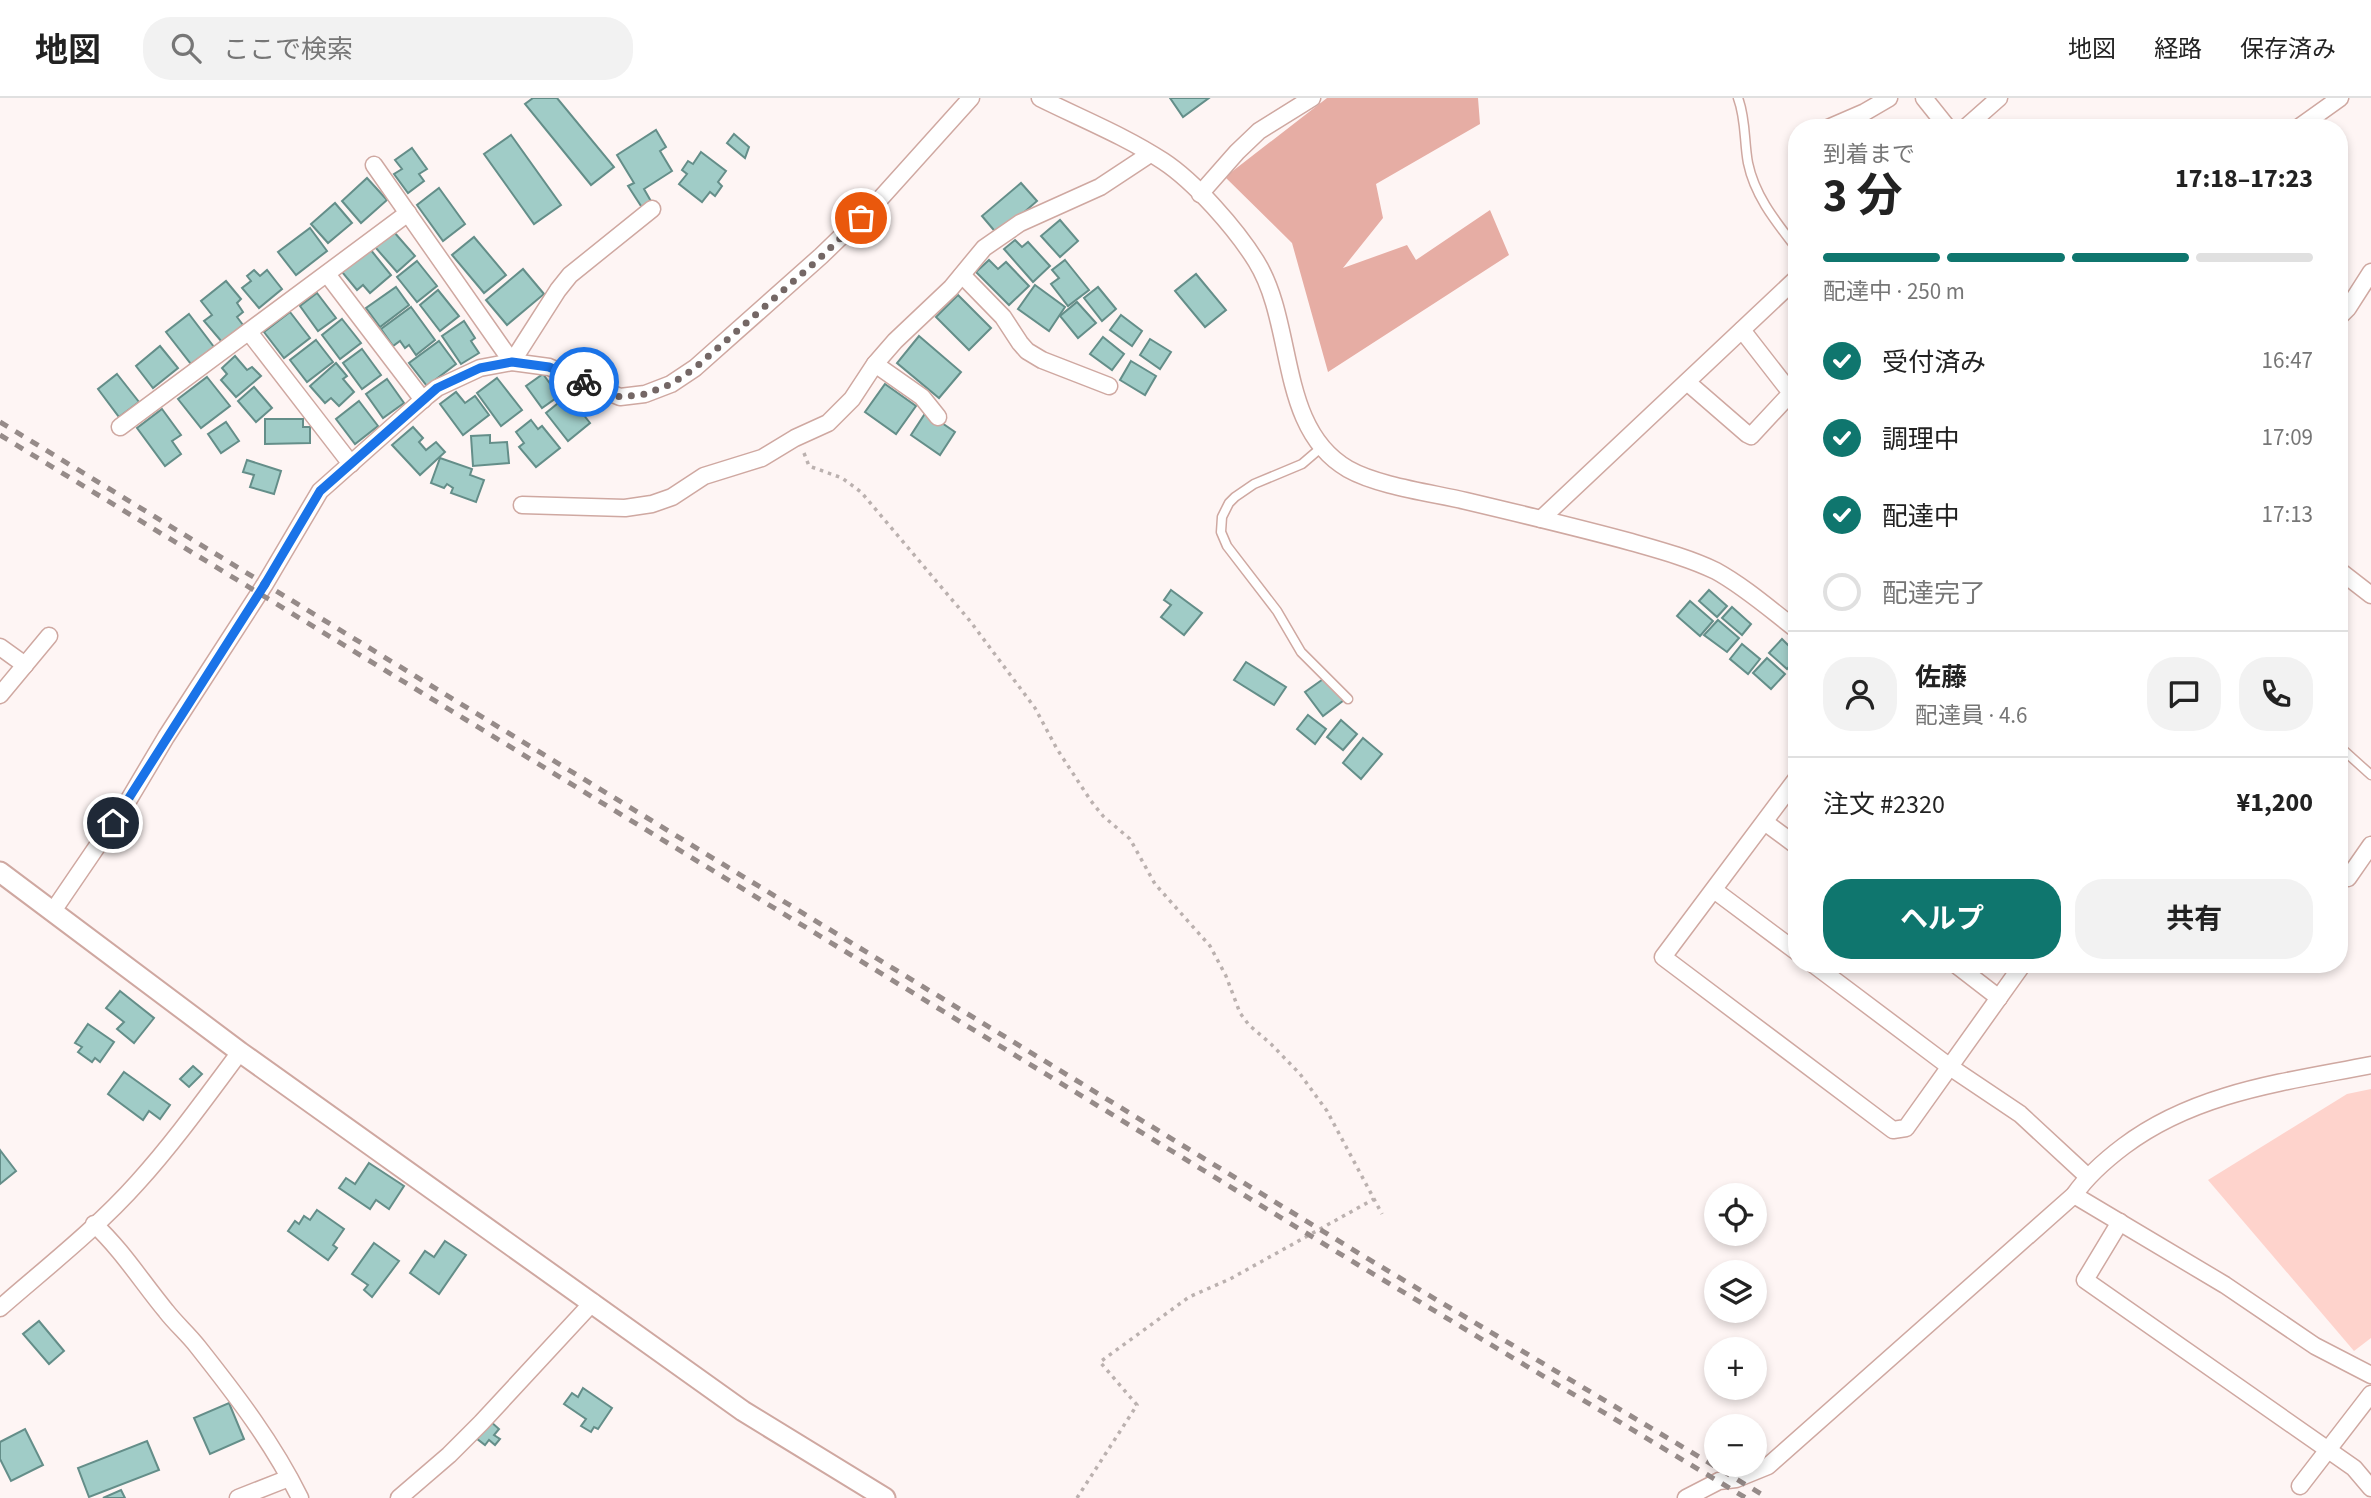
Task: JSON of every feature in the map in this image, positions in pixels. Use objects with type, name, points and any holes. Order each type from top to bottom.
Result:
[{"type":"street","points":[[53,911],[128,801],[265,584],[320,491],[437,388],[480,368],[512,362],[549,367],[620,397],[645,394],[671,384],[695,368],[821,257],[880,199],[971,98]]},
{"type":"street","points":[[1040,98],[1150,154],[1179,173],[1249,250],[1264,275],[1280,321],[1302,415],[1323,446],[1349,470],[1636,544],[1704,566],[1729,580],[1788,623]]},
{"type":"street","points":[[1200,194],[1259,131],[1312,98]]},
{"type":"street","points":[[1849,119],[1889,98]]},
{"type":"street","points":[[1924,98],[1941,119]]},
{"type":"street","points":[[1975,119],[1999,98]]},
{"type":"street","points":[[2311,119],[2340,98]]},
{"type":"street","points":[[522,505],[625,508],[652,504],[672,497],[704,476],[762,458],[828,423],[841,412],[895,341],[962,275],[984,248],[1008,230],[1100,187],[1150,154]]},
{"type":"street","points":[[374,165],[512,362]]},
{"type":"street","points":[[512,362],[570,275],[652,209]]},
{"type":"street","points":[[120,427],[408,213]]},
{"type":"street","points":[[2348,308],[2371,272]]},
{"type":"street","points":[[327,274],[423,400]]},
{"type":"street","points":[[962,275],[1003,317],[1027,351],[1042,360],[1109,386]]},
{"type":"street","points":[[1541,519],[1788,287]]},
{"type":"street","points":[[1742,330],[1788,389]]},
{"type":"street","points":[[248,332],[351,464]]},
{"type":"street","points":[[876,364],[922,397],[938,416]]},
{"type":"street","points":[[1687,382],[1751,436],[1788,396]]},
{"type":"street","points":[[2348,577],[2371,595]]},
{"type":"street","points":[[0,695],[50,636]]},
{"type":"street","points":[[0,647],[25,665]]},
{"type":"street","points":[[1788,791],[1664,957],[1893,1130],[1906,1128],[2017,973]]},
{"type":"street","points":[[1766,822],[1788,839]]},
{"type":"street","points":[[2348,878],[2371,845]]},
{"type":"street","points":[[0,872],[240,1052],[743,1411],[885,1498]]},
{"type":"street","points":[[1714,890],[1788,946]]},
{"type":"street","points":[[1825,973],[1950,1068],[2021,1114],[2087,1176]]},
{"type":"street","points":[[1967,973],[1999,998]]},
{"type":"street","points":[[0,1308],[136,1184],[169,1147],[240,1052]]},
{"type":"street","points":[[1686,1498],[1718,1481],[1736,1479],[1768,1466],[2074,1195],[2087,1176],[2133,1140],[2188,1108],[2224,1096],[2371,1065]]},
{"type":"street","points":[[2074,1195],[2225,1285],[2315,1346],[2371,1375]]},
{"type":"street","points":[[2120,1222],[2085,1280],[2354,1468],[2371,1489]]},
{"type":"street","points":[[94,1224],[108,1237],[168,1315],[214,1368],[250,1416],[300,1498]]},
{"type":"street","points":[[399,1498],[481,1423],[593,1302]]},
{"type":"street","points":[[2301,1486],[2371,1394]]},
{"type":"street","points":[[238,1498],[289,1478]]},
{"type":"lane","points":[[1738,98],[1744,119],[1749,165],[1756,187],[1768,210],[1788,237]]},
{"type":"lane","points":[[1323,446],[1302,464],[1255,484],[1235,497],[1228,503],[1222,517],[1221,532],[1227,546],[1277,611],[1301,652],[1348,699]]},
{"type":"lane","points":[[2348,754],[2371,775]]},
{"type":"path","points":[[801,436],[806,461],[810,466],[842,478],[861,492],[970,621],[1027,696],[1056,749],[1091,802],[1130,839],[1155,884],[1210,946],[1226,976],[1240,1013],[1300,1074],[1327,1111],[1382,1214]]},
{"type":"path","points":[[1077,1498],[1137,1405],[1100,1362],[1189,1297],[1230,1279],[1374,1199]]},
{"type":"shaded area","points":[[1327,98],[1478,98],[1480,124],[1376,184],[1383,218],[1343,268],[1407,245],[1416,260],[1490,210],[1509,255],[1328,372],[1292,243],[1225,177]]},
{"type":"shaded area","points":[[2371,1089],[2371,1338],[2354,1351],[2208,1180],[2347,1094]]},
{"type":"building","points":[[533,98],[557,98],[614,167],[591,185],[525,104]]},
{"type":"building","points":[[1170,98],[1209,98],[1183,117]]},
{"type":"building","points":[[656,130],[666,147],[660,151],[672,171],[644,189],[652,203],[643,209],[628,186],[634,183],[617,155]]},
{"type":"building","points":[[734,134],[749,147],[745,158],[727,143]]},
{"type":"building","points":[[511,135],[561,205],[534,224],[484,154]]},
{"type":"building","points":[[412,148],[427,169],[419,174],[424,181],[408,193],[394,174],[402,169],[395,160]]},
{"type":"building","points":[[701,152],[726,171],[718,182],[722,186],[715,196],[710,192],[702,202],[679,184],[687,174],[682,170],[688,161],[693,164]]},
{"type":"building","points":[[367,178],[387,200],[361,223],[342,201]]},
{"type":"building","points":[[1021,183],[1037,201],[998,235],[982,216]]},
{"type":"building","points":[[439,188],[465,224],[443,241],[417,205]]},
{"type":"building","points":[[335,203],[352,223],[328,243],[311,224]]},
{"type":"building","points":[[1060,220],[1078,241],[1060,257],[1041,236]]},
{"type":"building","points":[[310,228],[327,251],[296,275],[278,252]]},
{"type":"building","points":[[394,232],[415,256],[397,272],[375,247]]},
{"type":"building","points":[[474,237],[506,275],[484,293],[452,255]]},
{"type":"building","points":[[1015,240],[1022,247],[1028,242],[1050,266],[1033,282],[1004,249]]},
{"type":"building","points":[[370,249],[391,275],[370,293],[363,285],[357,290],[342,272]]},
{"type":"building","points":[[989,260],[998,269],[1006,262],[1029,286],[1009,305],[976,272]]},
{"type":"building","points":[[1065,260],[1089,290],[1068,306],[1051,284],[1059,278],[1052,270]]},
{"type":"building","points":[[417,261],[437,286],[417,302],[397,277]]},
{"type":"building","points":[[523,269],[544,294],[507,325],[486,300]]},
{"type":"building","points":[[254,270],[260,276],[267,270],[282,289],[259,308],[242,288],[251,281],[247,276]]},
{"type":"building","points":[[1196,274],[1226,310],[1205,327],[1175,291]]},
{"type":"building","points":[[226,281],[241,299],[237,303],[243,312],[237,317],[243,325],[222,342],[204,321],[212,315],[201,301]]},
{"type":"building","points":[[1035,285],[1065,307],[1049,331],[1018,309]]},
{"type":"building","points":[[396,287],[409,305],[380,327],[366,308]]},
{"type":"building","points":[[1098,287],[1116,309],[1102,321],[1084,298]]},
{"type":"building","points":[[438,290],[459,316],[440,331],[420,305]]},
{"type":"building","points":[[317,293],[336,318],[318,331],[300,306]]},
{"type":"building","points":[[958,295],[991,328],[969,350],[936,317]]},
{"type":"building","points":[[1077,302],[1096,323],[1078,338],[1060,316]]},
{"type":"building","points":[[411,307],[435,340],[416,355],[409,345],[405,348],[400,341],[393,346],[381,329]]},
{"type":"building","points":[[290,312],[310,338],[284,358],[264,332]]},
{"type":"building","points":[[189,314],[214,347],[191,364],[166,332]]},
{"type":"building","points":[[1121,315],[1142,331],[1132,346],[1110,330]]},
{"type":"building","points":[[342,319],[361,343],[340,359],[322,335]]},
{"type":"building","points":[[464,321],[475,338],[471,341],[479,353],[461,364],[442,336]]},
{"type":"building","points":[[919,336],[961,372],[939,398],[897,363]]},
{"type":"building","points":[[1103,337],[1124,354],[1112,370],[1090,354]]},
{"type":"building","points":[[1150,339],[1171,352],[1160,369],[1140,355]]},
{"type":"building","points":[[316,340],[333,362],[307,382],[290,360]]},
{"type":"building","points":[[439,341],[456,364],[427,386],[409,363]]},
{"type":"building","points":[[160,346],[178,368],[153,388],[136,366]]},
{"type":"building","points":[[362,349],[381,375],[362,389],[343,363]]},
{"type":"building","points":[[235,356],[247,370],[252,367],[261,376],[236,397],[221,380],[227,374],[222,368]]},
{"type":"building","points":[[1131,361],[1156,376],[1145,395],[1120,380]]},
{"type":"building","points":[[336,363],[347,376],[343,379],[354,392],[339,406],[331,398],[325,403],[310,386]]},
{"type":"building","points":[[117,374],[139,402],[119,417],[98,389]]},
{"type":"building","points":[[543,374],[559,396],[542,408],[526,386]]},
{"type":"building","points":[[207,377],[230,406],[201,428],[178,399]]},
{"type":"building","points":[[497,378],[522,410],[501,426],[477,393]]},
{"type":"building","points":[[387,379],[404,403],[383,418],[366,394]]},
{"type":"building","points":[[885,384],[916,406],[896,434],[865,412]]},
{"type":"building","points":[[254,387],[272,408],[256,422],[238,401]]},
{"type":"building","points":[[456,392],[465,403],[475,396],[489,415],[463,435],[440,404]]},
{"type":"building","points":[[568,395],[590,423],[568,441],[546,413]]},
{"type":"building","points":[[359,401],[378,426],[355,444],[336,419]]},
{"type":"building","points":[[162,409],[181,435],[172,441],[181,454],[165,466],[137,428]]},
{"type":"building","points":[[926,412],[955,432],[940,455],[911,435]]},
{"type":"building","points":[[265,419],[303,419],[303,427],[310,427],[310,443],[265,444]]},
{"type":"building","points":[[531,420],[538,429],[542,426],[560,448],[536,467],[519,447],[524,443],[516,432]]},
{"type":"building","points":[[226,422],[239,441],[221,453],[208,434]]},
{"type":"building","points":[[413,427],[423,438],[419,442],[426,450],[436,442],[445,452],[420,475],[392,445]]},
{"type":"building","points":[[490,435],[490,443],[507,442],[509,463],[473,466],[471,436]]},
{"type":"building","points":[[440,458],[472,469],[470,475],[484,480],[476,502],[451,493],[453,488],[447,484],[444,488],[431,483]]},
{"type":"building","points":[[247,460],[281,471],[274,494],[250,487],[254,475],[243,472]]},
{"type":"building","points":[[1171,590],[1202,613],[1184,635],[1161,617],[1171,605],[1164,600]]},
{"type":"building","points":[[1709,590],[1727,606],[1717,617],[1699,601]]},
{"type":"building","points":[[1690,601],[1713,621],[1700,636],[1677,616]]},
{"type":"building","points":[[1732,607],[1751,624],[1742,635],[1722,618]]},
{"type":"building","points":[[1718,620],[1739,638],[1727,652],[1704,635]]},
{"type":"building","points":[[1782,639],[1788,645],[1788,668],[1787,669],[1769,653]]},
{"type":"building","points":[[1742,644],[1760,659],[1748,674],[1730,659]]},
{"type":"building","points":[[1767,658],[1785,674],[1771,689],[1753,673]]},
{"type":"building","points":[[1246,662],[1286,687],[1274,705],[1234,680]]},
{"type":"building","points":[[1326,677],[1344,700],[1323,716],[1305,692]]},
{"type":"building","points":[[1308,715],[1326,729],[1315,744],[1297,729]]},
{"type":"building","points":[[1341,720],[1357,734],[1343,750],[1327,737]]},
{"type":"building","points":[[1363,738],[1382,754],[1361,779],[1343,763]]},
{"type":"building","points":[[120,991],[154,1018],[134,1043],[117,1029],[124,1022],[106,1008]]},
{"type":"building","points":[[88,1024],[114,1042],[100,1062],[95,1058],[92,1062],[78,1052],[82,1047],[75,1043]]},
{"type":"building","points":[[193,1066],[202,1074],[189,1087],[180,1079]]},
{"type":"building","points":[[124,1072],[170,1105],[160,1119],[149,1111],[143,1120],[108,1094]]},
{"type":"building","points":[[0,1150],[16,1171],[0,1184]]},
{"type":"building","points":[[369,1163],[404,1186],[389,1209],[376,1200],[370,1209],[339,1188],[346,1178],[355,1184]]},
{"type":"building","points":[[317,1210],[344,1229],[333,1245],[337,1248],[328,1260],[288,1231],[295,1221],[299,1224],[304,1216],[310,1220]]},
{"type":"building","points":[[445,1241],[466,1255],[439,1294],[410,1273],[425,1251],[434,1257]]},
{"type":"building","points":[[374,1243],[399,1261],[372,1297],[364,1290],[368,1285],[352,1274]]},
{"type":"building","points":[[39,1321],[64,1351],[49,1364],[23,1334]]},
{"type":"building","points":[[583,1388],[612,1408],[598,1429],[594,1427],[591,1432],[581,1426],[586,1419],[564,1404],[572,1393],[578,1397]]},
{"type":"building","points":[[229,1403],[244,1439],[210,1454],[194,1418]]},
{"type":"building","points":[[490,1421],[499,1429],[494,1435],[500,1439],[495,1445],[489,1440],[485,1445],[476,1438]]},
{"type":"building","points":[[25,1429],[43,1465],[11,1481],[0,1459],[0,1442]]},
{"type":"building","points":[[147,1441],[159,1470],[89,1497],[78,1468]]},
{"type":"building","points":[[121,1490],[125,1498],[103,1498]]},
{"type":"railway","points":[[0,422],[1365,1257],[1768,1498]]},
{"type":"railway","points":[[0,435],[1360,1266],[1746,1498]]},
{"type":"way so far","points":[[584,382],[620,397],[645,394],[671,384],[695,368],[821,257],[861,218]]},
{"type":"route","points":[[113,823],[265,584],[320,491],[437,388],[480,368],[512,362],[549,367],[584,382]]}]
